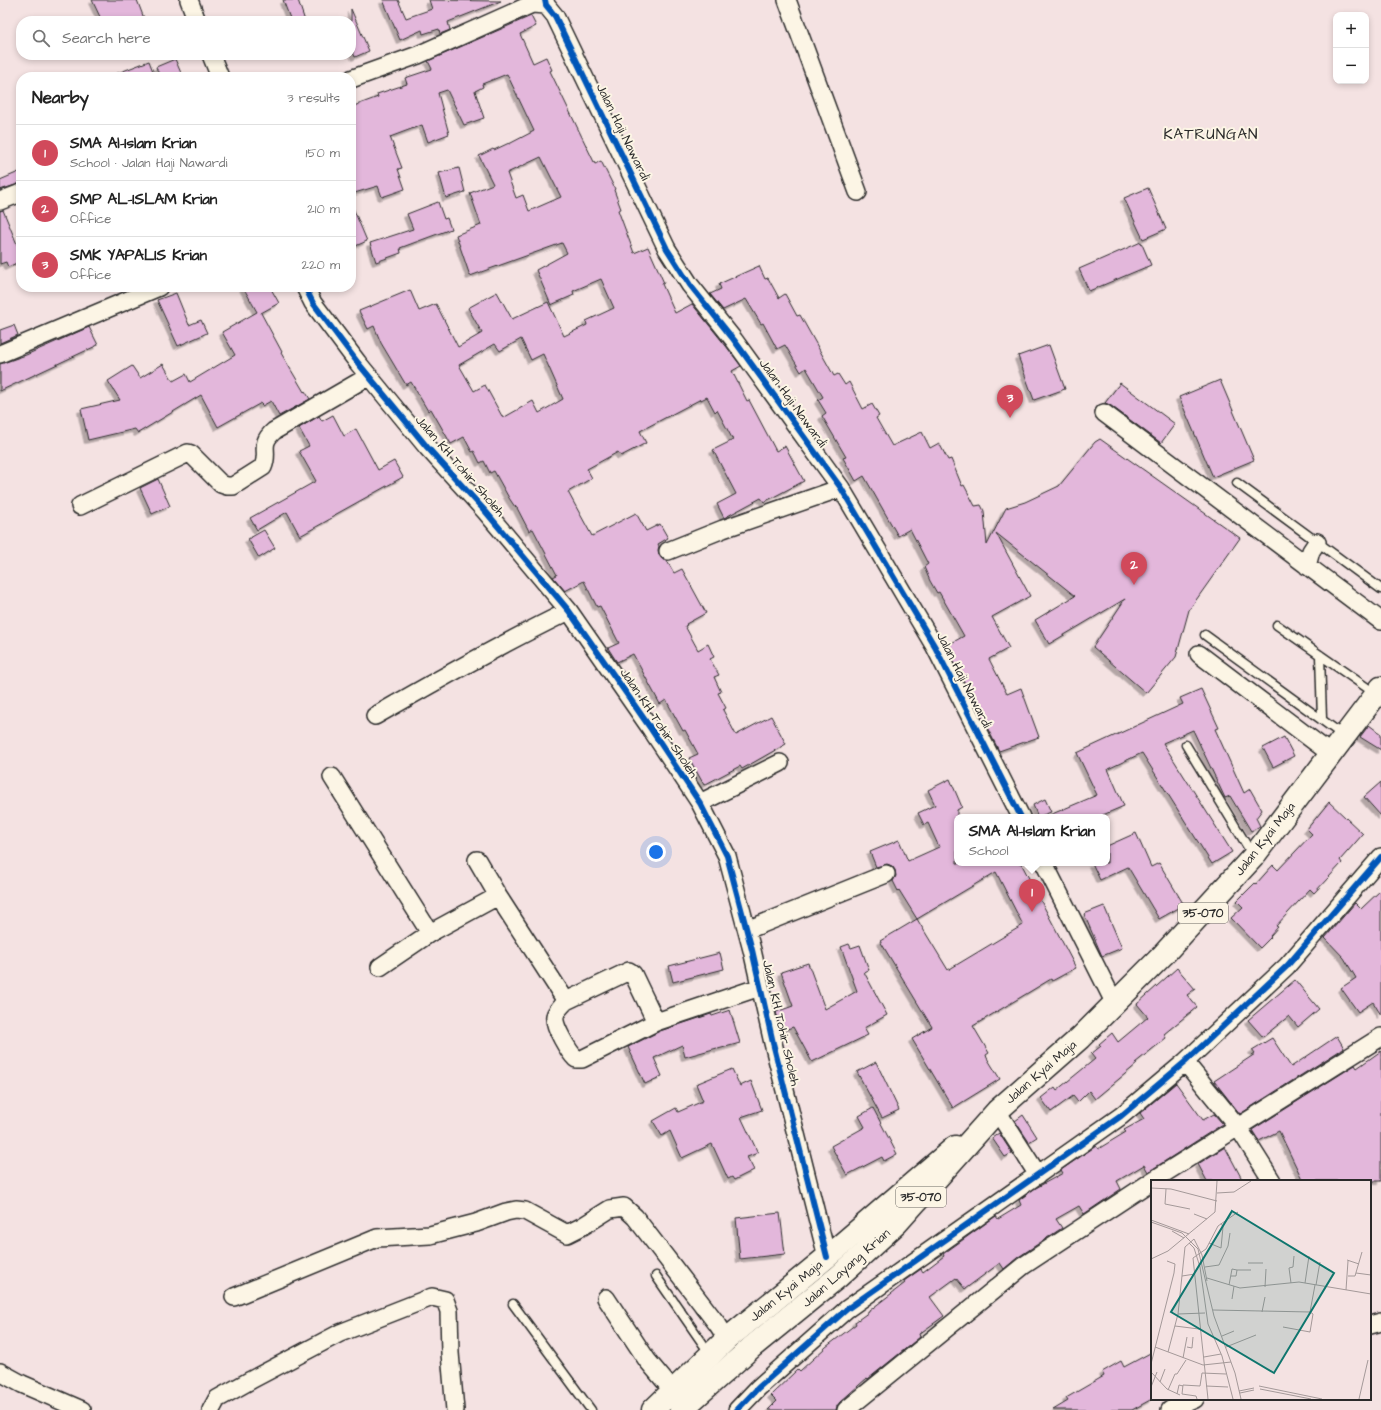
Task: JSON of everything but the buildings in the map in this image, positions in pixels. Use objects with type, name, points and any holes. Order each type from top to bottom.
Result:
[{"type":"main road","name":"Jalan Kyai Maja","points":[[653,1410],[677,1400],[710,1354],[999,1115],[1115,1004],[1168,950],[1253,857],[1379,691]]},
{"type":"main road","name":"Jalan Layang Krian","points":[[677,1400],[753,1346],[839,1276],[897,1223],[999,1115]]},
{"type":"street","points":[[188,0],[195,16]]},
{"type":"street","points":[[787,0],[858,192]]},
{"type":"street","points":[[356,77],[418,55],[532,4],[545,3]]},
{"type":"street","name":"Jalan Haji Nawardi","points":[[545,3],[555,16],[667,249],[690,285],[734,340],[841,488],[935,647],[1019,814]]},
{"type":"street","points":[[213,60],[218,72]]},
{"type":"street","points":[[0,201],[16,195]]},
{"type":"street","points":[[0,354],[147,292]]},
{"type":"street","name":"Jalan KH Tohir Sholeh","points":[[308,292],[314,303],[369,376],[427,447],[486,512],[569,611],[700,803],[727,856],[747,930],[827,1257]]},
{"type":"street","points":[[80,506],[188,453],[191,454],[221,484],[232,486],[263,467],[265,461],[264,445],[268,436],[274,431],[369,376]]},
{"type":"street","points":[[1104,413],[1311,555],[1381,621]]},
{"type":"street","points":[[668,551],[723,529],[841,488]]},
{"type":"street","points":[[375,716],[452,671],[513,638],[569,611]]},
{"type":"street","points":[[1199,654],[1331,754]]},
{"type":"street","points":[[700,803],[780,764]]},
{"type":"street","points":[[332,777],[430,933]]},
{"type":"street","points":[[737,1410],[758,1388],[847,1309],[1035,1170],[1121,1116],[1185,1062],[1287,966],[1381,857]]},
{"type":"street","points":[[477,860],[498,896],[566,1001]]},
{"type":"street","points":[[1046,866],[1115,1004]]},
{"type":"street","points":[[747,930],[886,874]]},
{"type":"street","points":[[380,967],[430,933],[498,896]]},
{"type":"street","points":[[656,1022],[633,974],[629,971],[566,1001],[555,1015],[554,1023],[570,1053],[576,1059],[582,1059],[656,1022],[760,987]]},
{"type":"street","points":[[1154,1180],[1381,1037]]},
{"type":"street","points":[[1185,1062],[1238,1127],[1271,1180]]},
{"type":"street","points":[[999,1115],[1035,1170]]},
{"type":"street","points":[[846,1410],[865,1404],[1023,1266],[1151,1182]]},
{"type":"street","points":[[234,1297],[377,1238],[436,1233],[476,1223],[516,1210],[525,1211],[567,1234],[610,1209],[624,1207],[639,1223],[718,1325],[727,1339]]},
{"type":"street","points":[[211,1410],[217,1399],[340,1333],[432,1297],[445,1300],[449,1311],[450,1353],[455,1410]]},
{"type":"street","points":[[606,1298],[647,1360],[677,1400]]},
{"type":"street","points":[[1371,1325],[1381,1322]]},
{"type":"street","points":[[0,1372],[22,1384],[82,1410]]},
{"type":"street","points":[[1170,1410],[1193,1400]]},
{"type":"lane","points":[[1237,483],[1311,555],[1381,589]]},
{"type":"lane","points":[[1277,625],[1320,655],[1379,691]]},
{"type":"lane","points":[[1205,635],[1322,719],[1344,737]]},
{"type":"lane","points":[[1320,655],[1322,719]]},
{"type":"lane","points":[[1186,746],[1253,857]]},
{"type":"lane","points":[[656,1276],[710,1354]]},
{"type":"lane","points":[[513,1304],[591,1410]]},
{"type":"cycle path","points":[[545,0],[546,5],[555,16],[667,249],[690,285],[734,340],[841,488],[935,647],[1019,814]]},
{"type":"cycle path","points":[[308,292],[313,303],[358,363],[427,447],[486,512],[569,611],[651,729],[700,803],[727,856],[752,950],[773,1043],[827,1257]]},
{"type":"cycle path","points":[[737,1410],[758,1388],[847,1309],[1121,1116],[1185,1062],[1287,966],[1381,857]]},
{"type":"place","name":"SMK YAPALIS Krian","points":[[1010,418]]},
{"type":"place","name":"SMP AL-ISLAM Krian","points":[[1134,585]]},
{"type":"place","name":"SMA Al-Islam Krian","points":[[1032,912]]},
{"type":"district","name":"KATRUNGAN","points":[[1211,134]]}]
